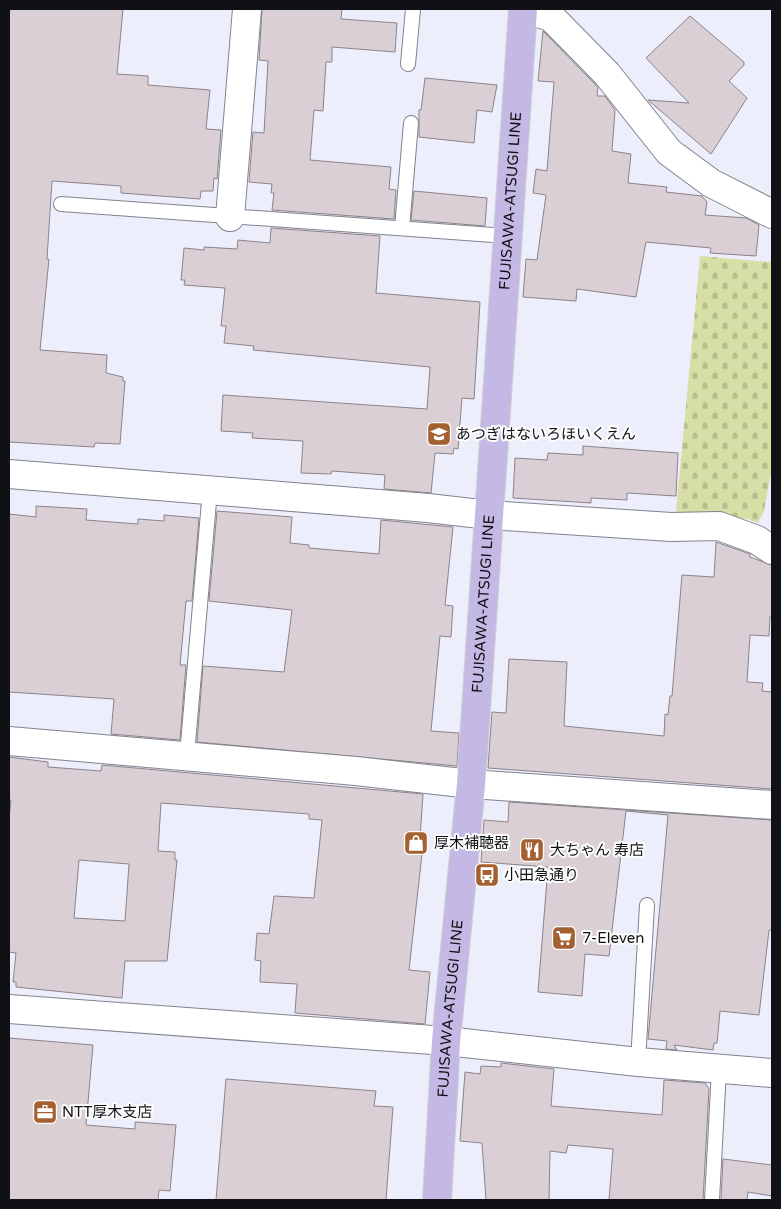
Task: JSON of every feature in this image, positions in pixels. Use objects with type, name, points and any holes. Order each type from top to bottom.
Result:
[{"type":"main road","name":"FUJISAWA-ATSUGI LINE","points":[[438,1200],[446,1041],[471,784],[524,9]]},
{"type":"street","points":[[230,217],[247,9]]},
{"type":"street","points":[[524,9],[550,17],[608,74],[669,152],[711,183],[772,214]]},
{"type":"street","points":[[9,474],[210,490],[489,516],[671,527],[719,526],[757,540],[772,550]]},
{"type":"street","points":[[9,741],[187,755],[471,784],[772,806]]},
{"type":"street","points":[[9,1009],[446,1041],[638,1062],[772,1073]]},
{"type":"lane","points":[[408,64],[413,9]]},
{"type":"lane","points":[[402,228],[411,123]]},
{"type":"lane","points":[[61,204],[507,236]]},
{"type":"lane","points":[[187,755],[210,490]]},
{"type":"lane","points":[[638,1062],[647,905]]},
{"type":"lane","points":[[712,1200],[719,1069]]},
{"type":"green space","points":[[700,256],[770,262],[772,257],[772,468],[764,511],[758,523],[744,518],[741,524],[676,512]]},
{"type":"building","points":[[9,9],[123,9],[117,74],[148,76],[148,85],[210,90],[206,129],[221,130],[217,179],[214,178],[213,191],[201,191],[200,199],[121,193],[121,186],[52,181],[47,259],[49,259],[40,350],[107,355],[106,373],[123,377],[123,381],[125,381],[120,444],[95,443],[94,447],[9,442]]},
{"type":"building","points":[[262,9],[342,9],[341,19],[397,23],[395,52],[332,47],[332,62],[326,62],[323,111],[314,110],[310,160],[391,167],[389,189],[396,190],[394,219],[272,210],[274,193],[271,193],[272,184],[249,182],[253,132],[264,133],[268,61],[259,60]]},
{"type":"building","points":[[690,16],[744,62],[744,65],[729,81],[747,98],[711,154],[648,100],[689,103],[646,58]]},
{"type":"building","points":[[543,31],[595,84],[598,88],[597,96],[605,96],[615,110],[612,151],[631,154],[628,183],[667,187],[666,192],[702,196],[707,202],[705,215],[746,218],[759,225],[756,256],[710,253],[711,248],[646,242],[636,297],[577,289],[576,301],[523,297],[526,259],[537,260],[546,195],[533,193],[536,169],[547,171],[554,82],[538,81]]},
{"type":"building","points":[[425,78],[497,85],[492,112],[477,110],[474,143],[419,137],[419,110],[421,110]]},
{"type":"building","points":[[414,191],[487,198],[485,226],[411,220]]},
{"type":"building","points":[[271,228],[380,236],[376,293],[480,302],[474,399],[462,398],[458,449],[454,448],[453,454],[435,453],[431,493],[384,489],[385,475],[332,471],[331,474],[301,473],[303,441],[252,438],[253,433],[221,431],[223,395],[427,409],[430,367],[253,350],[254,346],[224,343],[226,326],[221,326],[225,288],[184,285],[185,280],[181,280],[184,248],[204,250],[204,247],[237,249],[238,240],[270,243]]},
{"type":"building","points":[[583,446],[678,453],[676,496],[627,493],[627,500],[591,498],[591,503],[513,498],[515,458],[547,460],[548,453],[583,455]]},
{"type":"building","points":[[36,506],[87,509],[86,520],[138,524],[138,519],[164,521],[164,515],[199,518],[192,601],[186,601],[180,665],[186,665],[180,740],[111,734],[114,699],[9,692],[9,514],[36,517]]},
{"type":"building","points":[[217,511],[292,517],[290,543],[309,545],[309,548],[379,554],[381,520],[453,527],[445,605],[453,606],[451,637],[440,636],[431,731],[459,733],[457,766],[197,742],[203,666],[284,672],[292,610],[209,601]]},
{"type":"building","points":[[716,542],[750,554],[750,557],[772,565],[772,616],[770,616],[769,636],[750,635],[747,682],[763,683],[762,691],[772,692],[772,789],[488,768],[492,712],[506,713],[509,659],[567,662],[564,726],[664,736],[665,714],[668,715],[670,696],[672,696],[682,575],[714,577]]},
{"type":"building","points":[[9,757],[48,762],[48,767],[101,771],[102,765],[423,794],[419,854],[422,854],[409,970],[430,972],[425,1024],[295,1013],[297,984],[260,982],[261,961],[255,960],[257,933],[269,934],[274,896],[314,898],[322,820],[309,819],[309,814],[161,803],[158,851],[175,852],[175,860],[177,860],[167,961],[125,961],[122,998],[16,987],[16,982],[13,982],[16,953],[9,952],[9,818],[11,800],[9,800]],"holes":[[[79,860],[129,864],[125,921],[74,918]]]},
{"type":"building","points":[[509,802],[772,820],[772,930],[769,930],[759,1015],[720,1011],[717,1043],[714,1043],[713,1050],[674,1045],[677,1050],[666,1049],[667,1041],[648,1039],[668,815],[626,811],[609,956],[585,954],[582,996],[538,992],[548,867],[481,862],[484,820],[508,822]]},
{"type":"building","name":"NTT厚木支店","points":[[9,1038],[93,1045],[86,1125],[135,1129],[135,1122],[176,1125],[170,1191],[159,1190],[158,1200],[9,1200]]},
{"type":"building","points":[[501,1063],[554,1069],[551,1106],[662,1115],[664,1080],[705,1083],[709,1089],[703,1200],[609,1200],[613,1149],[568,1145],[566,1153],[550,1151],[549,1200],[486,1200],[482,1143],[460,1141],[465,1072],[480,1074],[481,1066],[501,1067]]},
{"type":"building","points":[[226,1079],[376,1091],[374,1106],[393,1107],[386,1200],[216,1200]]},
{"type":"building","points":[[723,1159],[772,1165],[772,1196],[748,1192],[747,1200],[721,1200]]},
{"type":"place","name":"あつぎはないろほいくえん","points":[[439,434]]},
{"type":"place","name":"厚木補聴器","points":[[416,843]]},
{"type":"place","name":"大ちゃん 寿店","points":[[532,850]]},
{"type":"place","name":"小田急通り","points":[[487,875]]},
{"type":"place","name":"7-Eleven","points":[[564,938]]},
{"type":"place","name":"NTT厚木支店","points":[[45,1112]]}]
